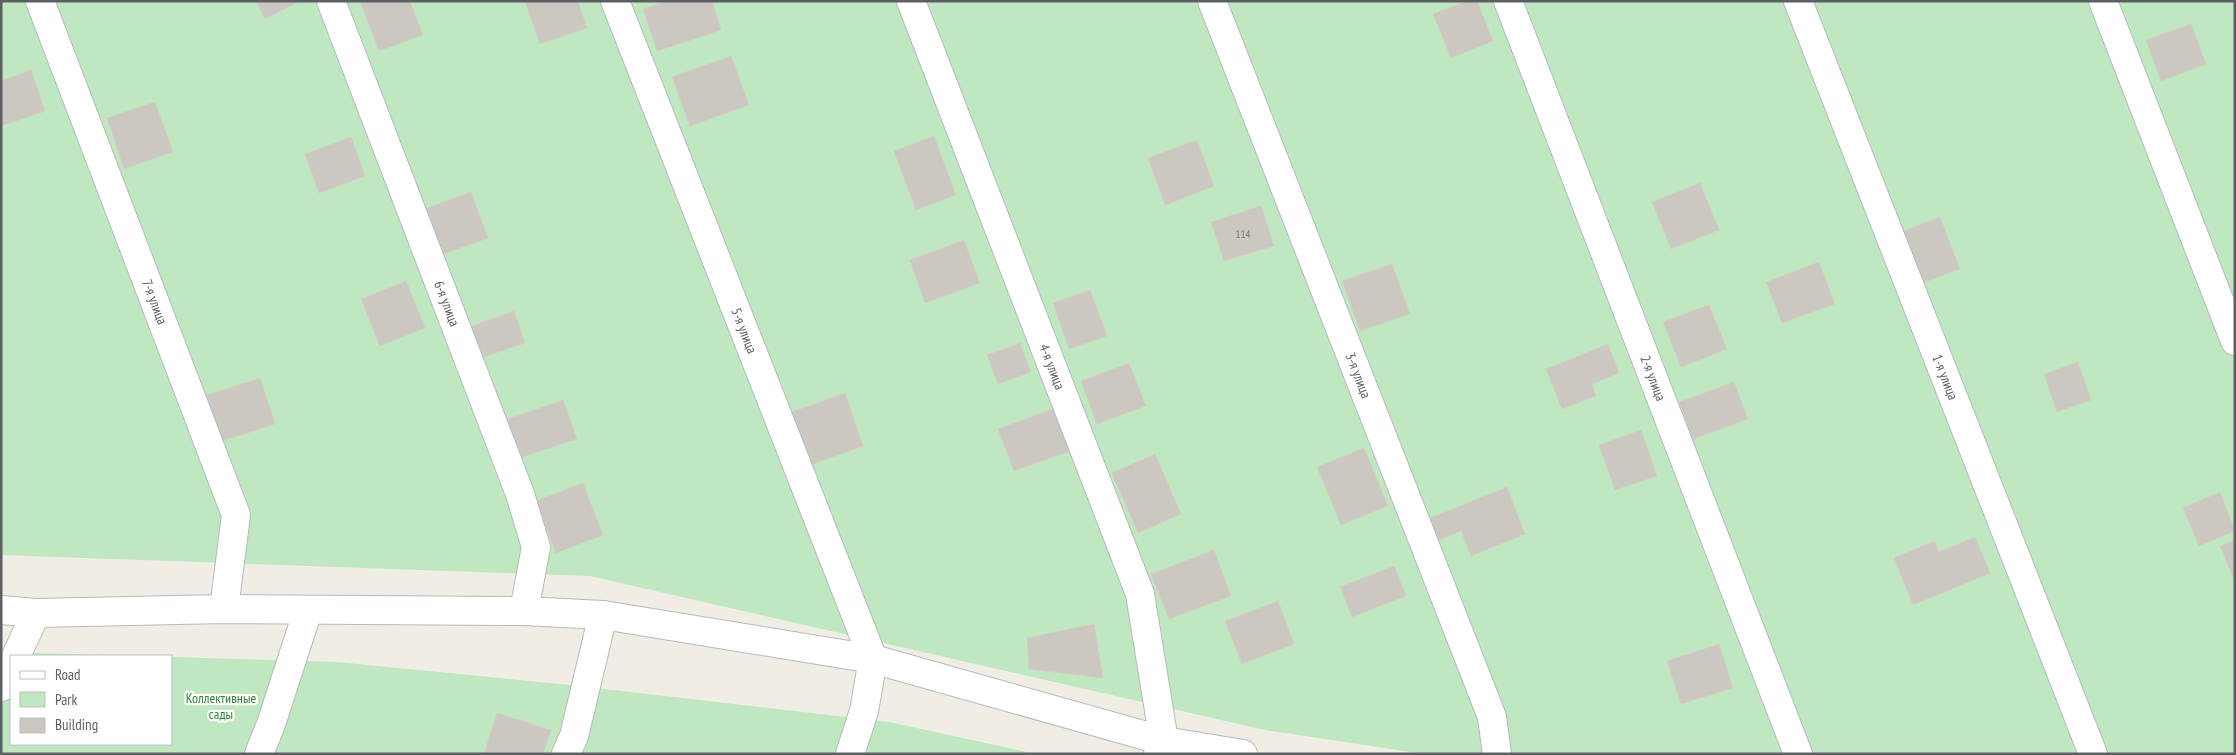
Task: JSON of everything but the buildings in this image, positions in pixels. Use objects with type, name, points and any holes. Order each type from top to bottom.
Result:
[{"type":"street","name":"7-я улица","points":[[40,1],[236,515],[224,609]]},
{"type":"street","name":"6-я улица","points":[[331,1],[520,494],[536,547],[524,611]]},
{"type":"street","name":"5-я улица","points":[[615,1],[873,659]]},
{"type":"street","name":"4-я улица","points":[[911,1],[1140,594],[1161,747]]},
{"type":"street","name":"3-я улица","points":[[1212,1],[1492,717],[1497,754]]},
{"type":"street","name":"2-я улица","points":[[1508,1],[1798,754]]},
{"type":"street","name":"1-я улица","points":[[1798,1],[2093,754]]},
{"type":"street","points":[[2102,1],[2235,341]]},
{"type":"street","points":[[1,610],[36,613],[224,609],[524,611],[603,615],[873,659],[1161,747],[1243,754]]},
{"type":"street","points":[[258,754],[272,724],[308,610]]},
{"type":"street","points":[[16,655],[36,613]]},
{"type":"street","points":[[566,754],[574,736],[603,615]]},
{"type":"street","points":[[850,754],[864,710],[873,659]]},
{"type":"street","points":[[1,687],[10,668]]},
{"type":"green space","points":[[1,1],[2235,1],[2235,754],[1424,754],[1265,730],[590,576],[1,555]]},
{"type":"green space","name":"Коллективные сады","points":[[1,652],[104,655],[10,655],[10,745],[172,745],[172,657],[337,662],[570,685],[889,722],[1036,754],[1,754]]}]
